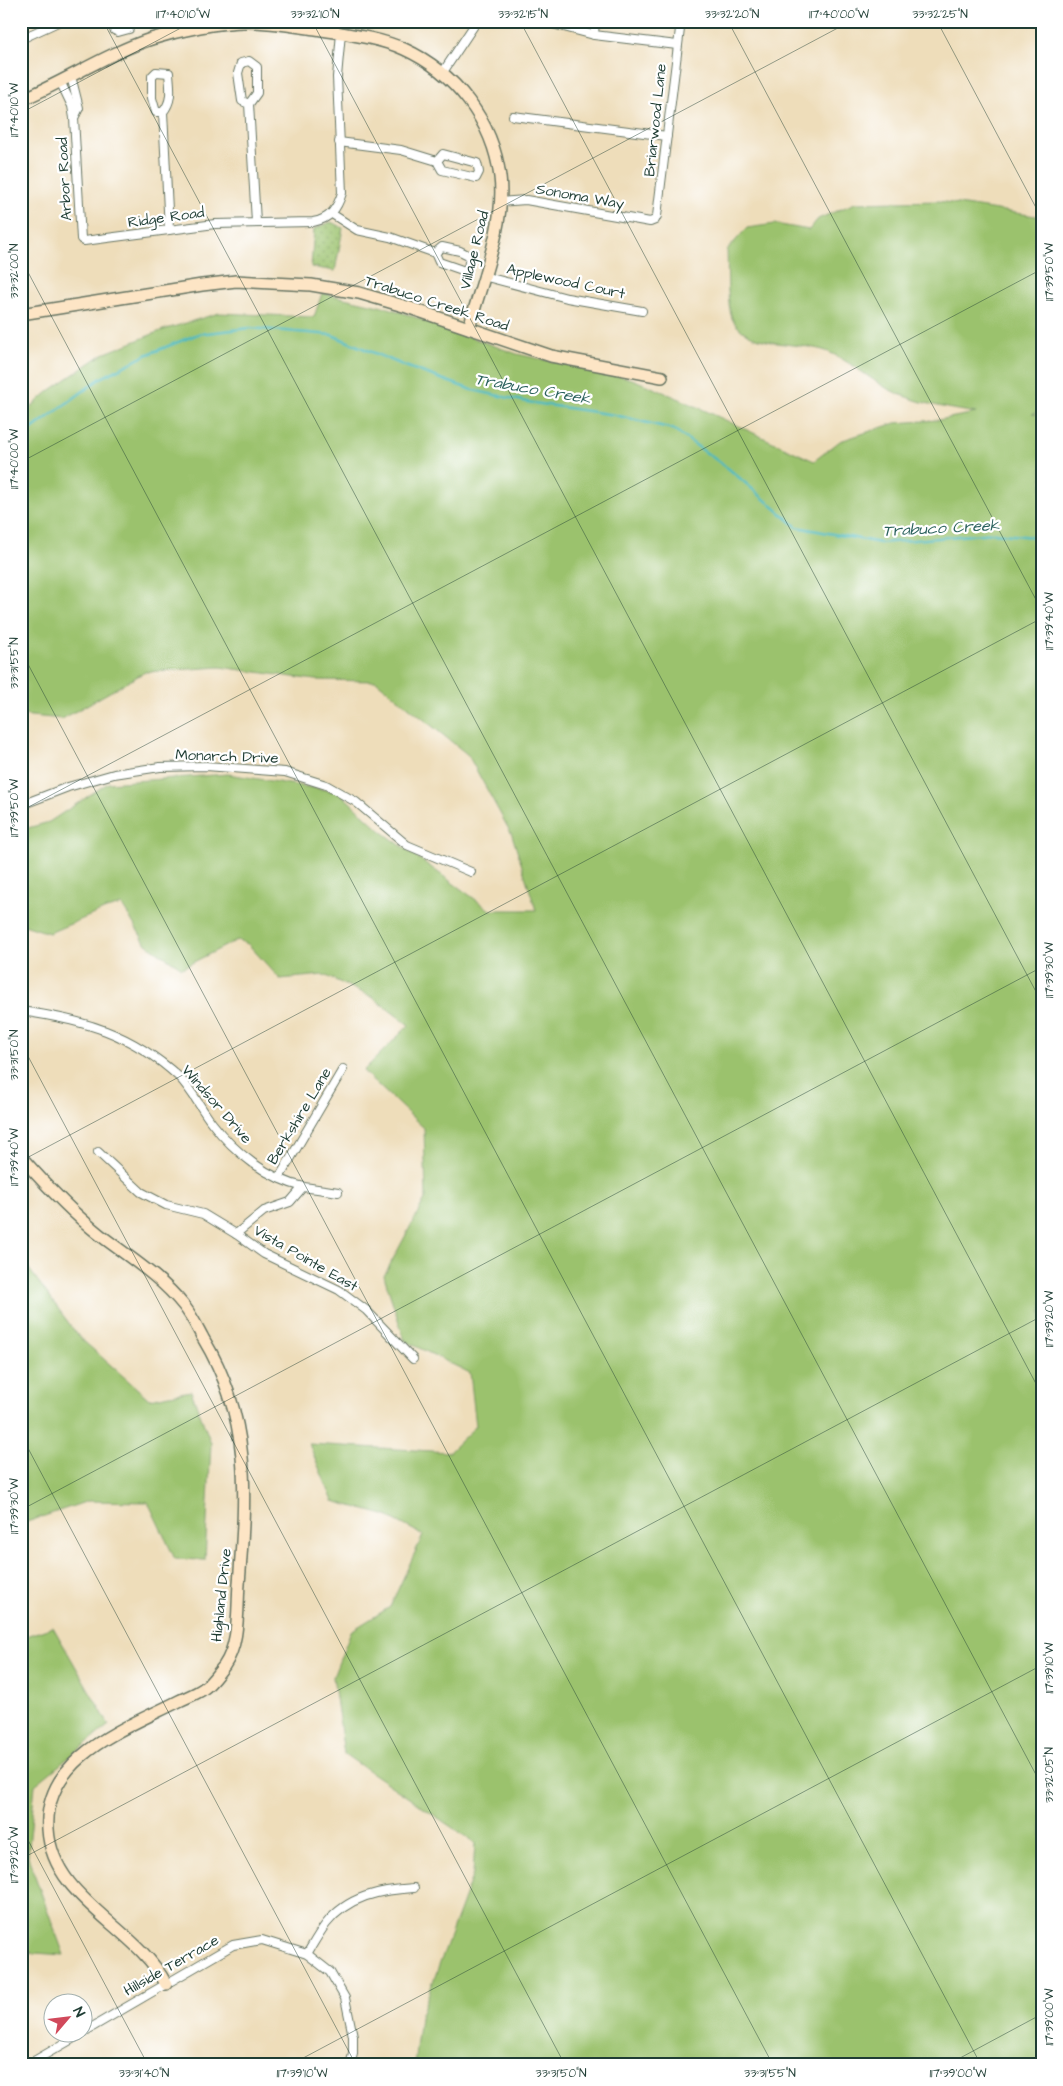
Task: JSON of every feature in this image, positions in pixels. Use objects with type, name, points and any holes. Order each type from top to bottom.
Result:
[{"type":"street","points":[[21,39],[60,21]]},
{"type":"street","points":[[112,21],[114,30],[118,32],[129,29],[129,21]]},
{"type":"street","points":[[443,72],[477,21]]},
{"type":"street","points":[[542,21],[594,34],[676,45]]},
{"type":"street","points":[[594,34],[595,21]]},
{"type":"street","name":"Briarwood Lane","points":[[655,220],[667,136],[676,45],[681,21]]},
{"type":"street","name":"Village Road","points":[[21,100],[122,49],[205,23],[248,22],[341,33],[381,41],[403,49],[443,72],[468,99],[485,126],[494,150],[500,177],[499,220],[469,328]]},
{"type":"street","points":[[341,33],[337,77],[342,193],[339,205],[332,214],[358,230],[390,237],[435,253]]},
{"type":"street","points":[[249,104],[242,101],[238,73],[241,63],[249,61],[257,67],[257,93],[249,104],[256,222]]},
{"type":"street","points":[[163,112],[156,112],[152,98],[152,76],[156,72],[169,73],[170,104],[163,112],[170,230]]},
{"type":"street","name":"Arbor Road","points":[[71,76],[79,108],[74,118]]},
{"type":"street","name":"Arbor Road","points":[[60,81],[72,106],[74,118],[81,238]]},
{"type":"street","points":[[513,116],[667,136]]},
{"type":"street","points":[[339,142],[401,150],[437,161],[442,170],[476,178],[479,172],[477,163],[468,160],[443,154],[437,161]]},
{"type":"street","name":"Sonoma Way","points":[[500,202],[526,200],[650,222],[655,220]]},
{"type":"street","name":"Ridge Road","points":[[81,238],[84,241],[215,224],[313,222],[320,221],[332,214]]},
{"type":"street","name":"Applewood Court","points":[[483,276],[567,298],[642,311]]},
{"type":"street","name":"Trabuco Creek Road","points":[[21,314],[202,284],[236,281],[311,285],[359,293],[551,356],[662,376]]},
{"type":"street","name":"Monarch Drive","points":[[21,805],[68,787],[105,777],[160,767],[206,766],[285,772],[334,789],[356,802],[407,844],[470,872]]},
{"type":"street","name":"Windsor Drive","points":[[21,1011],[55,1016],[98,1027],[136,1044],[180,1078],[213,1125],[248,1160],[279,1178],[303,1186],[338,1192]]},
{"type":"street","name":"Berkshire Lane","points":[[279,1178],[343,1069]]},
{"type":"street","name":"Vista Pointe East","points":[[98,1152],[141,1192],[166,1206],[203,1214],[264,1254],[339,1290],[366,1310],[413,1359]]},
{"type":"street","name":"Highland Drive","points":[[21,1156],[72,1210],[100,1234],[136,1259],[185,1306],[215,1357],[239,1427],[243,1455],[245,1507],[235,1639],[226,1663],[204,1688],[107,1738],[77,1759],[63,1775],[50,1803],[48,1818],[51,1850],[59,1870],[76,1891],[150,1960],[166,1984]]},
{"type":"street","points":[[236,1234],[264,1211],[290,1202],[303,1186]]},
{"type":"street","points":[[350,2065],[353,2054],[353,2036],[346,1998],[330,1972],[307,1954],[326,1923],[347,1904],[366,1895],[388,1889],[414,1888]]},
{"type":"street","name":"Hillside Terrace","points":[[92,2027],[233,1945],[262,1940],[307,1954]]},
{"type":"street","name":"Hillside Terrace","points":[[27,2065],[63,2044]]},
{"type":"green space","points":[[939,201],[1042,217],[1042,411],[1032,414],[1042,415],[1042,2065],[414,2065],[420,2017],[473,1874],[475,1843],[344,1754],[333,1677],[351,1631],[390,1607],[423,1535],[387,1516],[333,1501],[309,1444],[449,1452],[476,1426],[470,1373],[405,1341],[384,1276],[426,1197],[424,1128],[363,1071],[409,1025],[372,997],[324,975],[280,979],[248,944],[237,940],[182,968],[146,944],[122,905],[106,909],[49,933],[21,924],[21,830],[49,822],[108,783],[228,774],[339,792],[381,831],[490,910],[536,910],[512,835],[468,755],[376,681],[315,680],[220,667],[145,672],[62,719],[21,715],[21,416],[49,391],[103,354],[163,330],[219,313],[314,317],[322,293],[392,309],[517,354],[632,379],[814,461],[840,441],[895,423],[938,420],[976,413],[931,404],[898,394],[841,358],[826,351],[764,340],[742,330],[731,316],[727,250],[747,228],[775,224],[809,230],[818,219],[855,203]]},
{"type":"green space","points":[[331,222],[343,228],[335,271],[311,267],[314,229]]},
{"type":"green space","points":[[21,1258],[79,1337],[149,1399],[191,1391],[211,1443],[205,1560],[175,1559],[148,1502],[88,1501],[21,1524]]},
{"type":"green space","points":[[53,1627],[109,1725],[35,1785],[28,1857],[64,1955],[21,1952],[21,1638]]},
{"type":"waterway","name":"Trabuco Creek","points":[[21,437],[101,378],[146,355],[198,334],[250,328],[332,335],[405,366],[472,390],[527,402],[615,415],[673,429],[729,469],[797,527],[880,543],[994,533],[1042,538]]}]
